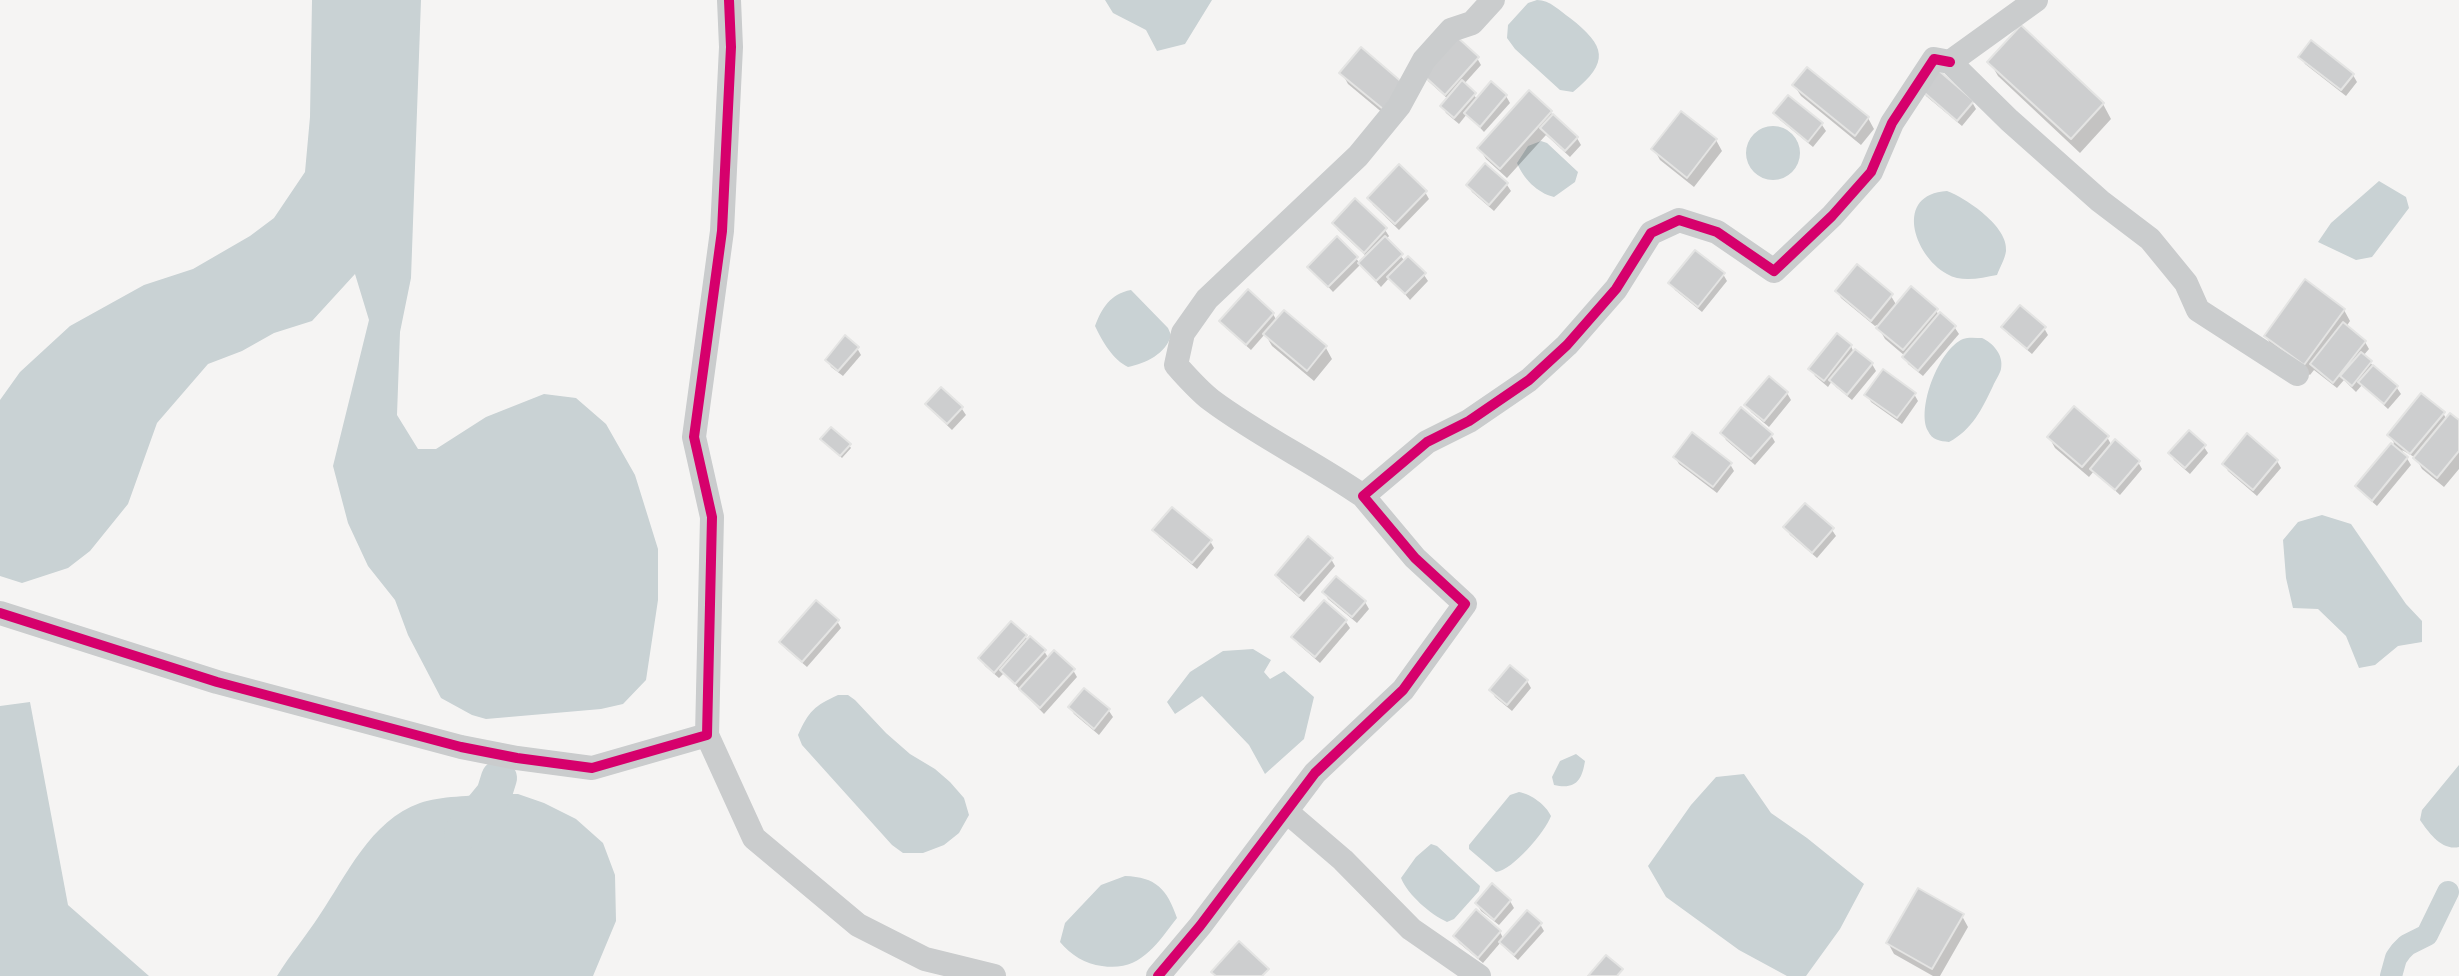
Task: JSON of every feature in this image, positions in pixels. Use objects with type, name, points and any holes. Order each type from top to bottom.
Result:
[{"type":"street","points":[[729,0],[731,47],[722,231],[694,437],[712,517],[707,735],[754,838],[858,925],[925,959],[994,976]]},
{"type":"street","points":[[1158,976],[1200,926],[1315,773],[1403,690],[1465,604],[1415,558],[1363,496],[1327,471],[1256,432],[1208,397],[1176,365],[1183,333],[1207,299],[1358,156],[1399,106],[1424,60],[1451,30],[1472,23],[1493,0]]},
{"type":"street","points":[[1950,62],[2023,4]]},
{"type":"street","points":[[1363,496],[1427,442],[1469,421],[1529,380],[1567,345],[1616,289],[1651,233],[1679,220],[1717,232],[1774,271],[1832,216],[1871,172],[1892,123],[1934,59],[1950,62],[2020,131],[2100,201],[2150,239],[2186,283],[2198,310],[2297,374]]},
{"type":"street","points":[[0,613],[217,682],[461,747],[517,758],[592,768],[707,735]]},
{"type":"street","points":[[1287,812],[1343,860],[1411,929],[1479,976]]},
{"type":"shaded area","points":[[312,0],[421,0],[411,278],[400,332],[397,415],[418,449],[436,449],[486,417],[544,394],[576,398],[606,424],[635,475],[658,549],[658,600],[646,680],[623,704],[601,709],[486,719],[441,698],[408,635],[395,600],[368,566],[348,523],[333,466],[369,320],[355,274],[312,321],[274,333],[242,351],[208,364],[157,423],[128,504],[90,551],[68,568],[22,583],[0,576],[0,400],[20,372],[70,326],[144,285],[193,269],[250,236],[274,218],[305,172],[310,117]]},
{"type":"shaded area","points":[[1105,0],[1212,0],[1185,44],[1157,51],[1146,30],[1113,13]]},
{"type":"shaded area","points":[[1537,0],[1551,4],[1570,18],[1597,46],[1598,63],[1573,92],[1560,90],[1507,38],[1508,25],[1528,3]]},
{"type":"shaded area","points":[[1773,126],[1792,134],[1800,153],[1792,172],[1773,180],[1754,172],[1746,153],[1754,134]]},
{"type":"shaded area","points":[[1541,141],[1578,172],[1575,182],[1554,197],[1531,184],[1517,163],[1528,146]]},
{"type":"shaded area","points":[[2379,181],[2406,197],[2409,208],[2372,257],[2356,260],[2318,242],[2331,223]]},
{"type":"shaded area","points":[[1947,191],[1975,207],[2001,232],[2006,251],[1997,275],[1972,279],[1953,277],[1935,265],[1925,253],[1914,226],[1915,214],[1920,203],[1930,195]]},
{"type":"shaded area","points":[[1131,290],[1168,328],[1171,335],[1165,347],[1154,357],[1128,367],[1113,355],[1095,326],[1108,303]]},
{"type":"shaded area","points":[[1965,338],[1982,338],[1999,354],[2000,373],[1970,425],[1949,442],[1937,440],[1930,434],[1925,421],[1927,395],[1932,380],[1954,345]]},
{"type":"shaded area","points":[[2322,515],[2351,524],[2406,604],[2422,621],[2422,642],[2398,646],[2375,665],[2359,668],[2346,636],[2318,609],[2293,608],[2286,578],[2283,540],[2298,522]]},
{"type":"shaded area","points":[[1253,649],[1271,660],[1264,672],[1270,679],[1284,671],[1314,697],[1304,739],[1265,774],[1249,745],[1202,696],[1175,714],[1167,702],[1190,672],[1223,651]]},
{"type":"shaded area","points":[[838,695],[848,695],[855,700],[886,733],[910,754],[935,769],[964,798],[969,815],[959,833],[944,845],[923,853],[903,853],[892,845],[802,745],[798,735],[809,715]]},
{"type":"shaded area","points":[[30,702],[68,905],[149,976],[0,976],[0,706]]},
{"type":"shaded area","points":[[1576,754],[1585,761],[1580,778],[1573,785],[1554,785],[1552,777],[1560,761]]},
{"type":"shaded area","points":[[2459,765],[2459,847],[2453,848],[2436,840],[2420,820],[2422,810]]},
{"type":"shaded area","points":[[1744,774],[1771,813],[1864,884],[1840,929],[1806,976],[1787,976],[1739,950],[1666,897],[1648,866],[1691,805],[1716,777]]},
{"type":"shaded area","points":[[1519,792],[1538,801],[1551,816],[1528,849],[1511,865],[1496,872],[1469,849],[1469,845],[1510,795]]},
{"type":"shaded area","points":[[518,794],[544,803],[576,819],[603,843],[615,875],[616,921],[593,976],[277,976],[361,851],[387,822],[420,803]]},
{"type":"shaded area","points":[[1431,844],[1480,886],[1454,919],[1447,922],[1420,903],[1401,878],[1416,857]]},
{"type":"shaded area","points":[[1125,876],[1145,879],[1159,886],[1177,918],[1154,947],[1137,961],[1115,967],[1084,961],[1060,942],[1065,923],[1101,885]]},
{"type":"building","points":[[2021,25],[2104,103],[2071,139],[1987,62]]},
{"type":"building","points":[[1456,36],[1479,57],[1445,95],[1422,74]]},
{"type":"building","points":[[2311,40],[2354,74],[2341,90],[2298,57]]},
{"type":"building","points":[[1361,47],[1404,84],[1383,109],[1339,73]]},
{"type":"building","points":[[1807,67],[1869,117],[1855,136],[1792,85]]},
{"type":"building","points":[[1937,69],[1974,101],[1957,121],[1920,89]]},
{"type":"building","points":[[1462,80],[1476,93],[1454,118],[1440,106]]},
{"type":"building","points":[[1491,81],[1507,95],[1480,127],[1464,113]]},
{"type":"building","points":[[1529,90],[1552,111],[1500,169],[1477,148]]},
{"type":"building","points":[[1788,95],[1823,123],[1808,142],[1773,113]]},
{"type":"building","points":[[1681,111],[1717,139],[1687,178],[1651,149]]},
{"type":"building","points":[[1553,114],[1578,137],[1565,151],[1540,128]]},
{"type":"building","points":[[1485,163],[1508,183],[1489,205],[1466,185]]},
{"type":"building","points":[[1399,164],[1427,191],[1395,224],[1367,198]]},
{"type":"building","points":[[1355,198],[1387,228],[1364,253],[1332,223]]},
{"type":"building","points":[[1337,236],[1358,257],[1328,287],[1307,267]]},
{"type":"building","points":[[1385,236],[1403,254],[1376,281],[1358,263]]},
{"type":"building","points":[[1695,250],[1725,273],[1698,307],[1668,283]]},
{"type":"building","points":[[1408,256],[1426,273],[1405,294],[1387,277]]},
{"type":"building","points":[[1857,264],[1893,294],[1871,321],[1835,291]]},
{"type":"building","points":[[2305,279],[2345,309],[2304,365],[2264,336]]},
{"type":"building","points":[[1911,286],[1938,309],[1903,350],[1876,328]]},
{"type":"building","points":[[1248,289],[1274,313],[1246,345],[1219,321]]},
{"type":"building","points":[[2020,305],[2046,327],[2027,349],[2001,327]]},
{"type":"building","points":[[1284,310],[1327,346],[1307,371],[1263,334]]},
{"type":"building","points":[[1940,312],[1956,326],[1918,371],[1902,357]]},
{"type":"building","points":[[2343,322],[2366,341],[2333,383],[2310,364]]},
{"type":"building","points":[[1837,333],[1852,345],[1824,381],[1808,369]]},
{"type":"building","points":[[845,335],[859,347],[838,371],[825,360]]},
{"type":"building","points":[[1855,349],[1873,363],[1847,395],[1829,380]]},
{"type":"building","points":[[2361,352],[2372,361],[2352,386],[2340,376]]},
{"type":"building","points":[[2373,365],[2398,386],[2384,404],[2358,382]]},
{"type":"building","points":[[1883,369],[1916,393],[1897,418],[1864,395]]},
{"type":"building","points":[[1769,376],[1788,392],[1764,421],[1744,405]]},
{"type":"building","points":[[941,387],[963,407],[947,424],[925,404]]},
{"type":"building","points":[[2421,393],[2445,412],[2410,454],[2387,435]]},
{"type":"building","points":[[2074,406],[2109,436],[2082,467],[2047,437]]},
{"type":"building","points":[[1741,407],[1773,434],[1751,459],[1720,433]]},
{"type":"building","points":[[2450,413],[2459,420],[2459,451],[2437,478],[2413,458]]},
{"type":"building","points":[[831,427],[851,444],[840,456],[820,439]]},
{"type":"building","points":[[2189,430],[2206,445],[2185,468],[2168,453]]},
{"type":"building","points":[[1692,432],[1732,463],[1713,487],[1673,457]]},
{"type":"building","points":[[2247,433],[2278,460],[2253,490],[2222,464]]},
{"type":"building","points":[[2115,439],[2140,461],[2115,490],[2090,469]]},
{"type":"building","points":[[2391,443],[2408,457],[2372,501],[2355,486]]},
{"type":"building","points":[[1805,503],[1834,528],[1812,553],[1783,527]]},
{"type":"building","points":[[1172,507],[1212,540],[1192,563],[1152,530]]},
{"type":"building","points":[[1308,536],[1333,558],[1299,596],[1275,575]]},
{"type":"building","points":[[1336,576],[1366,601],[1352,617],[1322,592]]},
{"type":"building","points":[[816,600],[839,620],[802,662],[779,642]]},
{"type":"building","points":[[1324,600],[1347,620],[1315,657],[1291,637]]},
{"type":"building","points":[[1011,621],[1027,635],[994,673],[978,658]]},
{"type":"building","points":[[1030,636],[1046,650],[1015,684],[1000,670]]},
{"type":"building","points":[[1054,650],[1075,669],[1040,708],[1019,689]]},
{"type":"building","points":[[1510,665],[1528,680],[1507,705],[1489,690]]},
{"type":"building","points":[[1084,688],[1110,709],[1094,729],[1068,707]]},
{"type":"building","points":[[1492,883],[1511,900],[1494,920],[1475,903]]},
{"type":"building","points":[[1918,888],[1964,914],[1932,969],[1886,943]]},
{"type":"building","points":[[1476,909],[1501,931],[1478,958],[1453,936]]},
{"type":"building","points":[[1527,910],[1542,923],[1514,955],[1499,942]]},
{"type":"building","points":[[1239,941],[1269,969],[1262,976],[1216,976],[1211,972]]},
{"type":"building","points":[[1606,955],[1623,969],[1617,976],[1588,976]]},
{"type":"waterway","points":[[462,833],[494,794],[499,778]]},
{"type":"waterway","points":[[2391,976],[2401,951],[2427,935],[2448,892]]},
{"type":"cycle path","points":[[0,613],[217,682],[461,747],[517,758],[592,768],[707,735],[712,517],[694,437],[722,231],[731,47],[729,0]]},
{"type":"cycle path","points":[[1158,976],[1200,926],[1315,773],[1403,690],[1465,604],[1415,558],[1363,496],[1427,442],[1469,421],[1529,380],[1567,345],[1616,289],[1651,233],[1679,220],[1717,232],[1774,271],[1832,216],[1871,172],[1892,123],[1934,59],[1950,62]]}]
